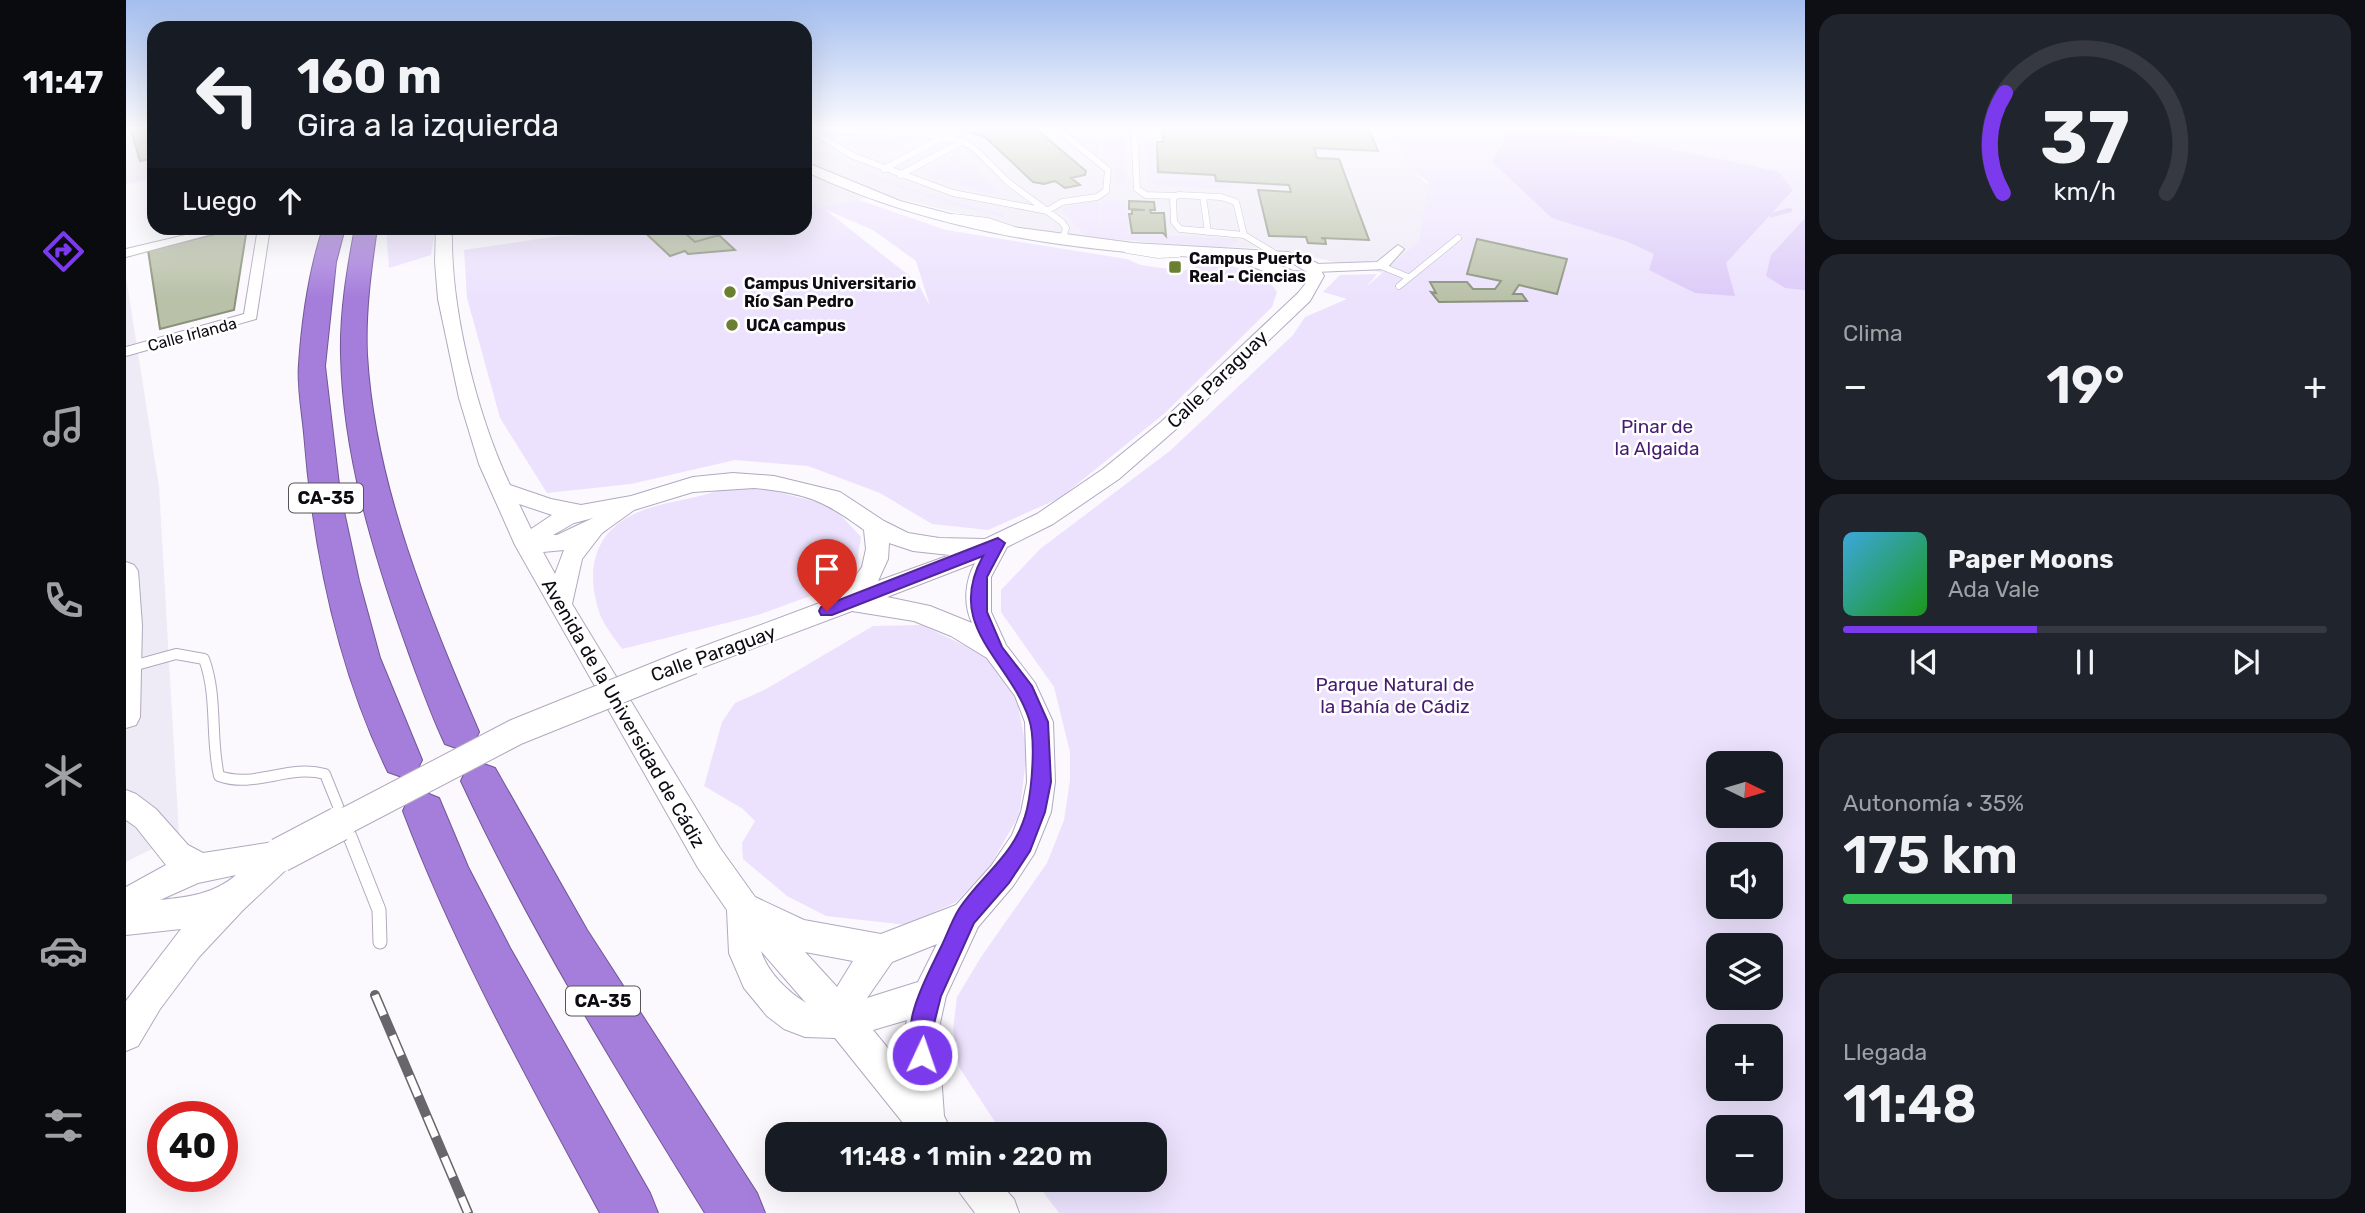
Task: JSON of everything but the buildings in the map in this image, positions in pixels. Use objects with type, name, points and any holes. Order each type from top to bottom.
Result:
[{"type":"highway","name":"CA-35","points":[[332,235],[324,262],[312,366],[324,493],[342,581],[362,658],[402,760]]},
{"type":"highway","name":"CA-35","points":[[364,235],[359,255],[354,358],[369,464],[384,527],[415,623],[459,732]]},
{"type":"highway","name":"CA-35","points":[[481,781],[505,832],[591,983],[737,1213]]},
{"type":"highway","points":[[424,811],[451,879],[493,965],[630,1213]]},
{"type":"street","points":[[842,184],[861,193],[934,216],[1028,236],[1116,247],[1221,254],[1258,252],[1301,260],[1315,272]]},
{"type":"street","points":[[126,253],[199,235]]},
{"type":"street","name":"Calle Irlanda","points":[[126,352],[251,316],[263,235]]},
{"type":"street","name":"Avenida de la Universidad de Cádiz","points":[[444,235],[443,262],[447,299],[469,398],[490,464],[527,545],[560,604],[709,858],[743,906]]},
{"type":"street","points":[[1286,276],[1306,278],[1315,272],[1381,266],[1398,249]]},
{"type":"street","points":[[1258,252],[1286,276],[1293,290],[1294,305]]},
{"type":"street","name":"Calle Paraguay","points":[[280,855],[516,732],[692,661],[965,558],[1045,519],[1111,474],[1168,426],[1312,289],[1316,282],[1315,272]]},
{"type":"street","points":[[527,545],[560,543],[587,519],[676,488],[710,483],[771,483],[834,497],[858,510],[875,526],[916,544],[957,547],[998,543]]},
{"type":"street","points":[[503,490],[587,519]]},
{"type":"street","points":[[560,604],[571,557],[587,519]]},
{"type":"street","points":[[849,603],[877,563],[878,542],[875,526]]},
{"type":"street","points":[[929,1122],[921,1032],[930,994],[967,916],[1002,877],[1023,844],[1036,812],[1041,782],[1039,722],[1026,691],[996,650],[979,612],[979,577],[998,543]]},
{"type":"street","points":[[126,571],[130,625],[126,717]]},
{"type":"street","points":[[849,603],[888,606],[935,616],[957,625],[996,650]]},
{"type":"street","points":[[126,803],[146,818],[177,855],[201,867]]},
{"type":"street","points":[[126,907],[160,882],[201,867],[236,859],[280,855]]},
{"type":"street","points":[[126,1034],[169,968],[235,896],[280,855]]},
{"type":"street","points":[[126,919],[195,912],[235,896]]},
{"type":"street","points":[[743,906],[801,935],[881,950],[967,916]]},
{"type":"street","points":[[743,906],[747,958],[760,983],[778,1003],[804,1020],[842,1019],[892,1010],[930,994]]},
{"type":"street","points":[[842,1019],[852,991],[881,950]]},
{"type":"street","points":[[842,1019],[925,1122]]},
{"type":"street","points":[[982,1192],[1000,1213]]},
{"type":"lane","points":[[925,184],[953,193],[1047,211],[1062,202],[1097,197],[1105,191],[1107,184]]},
{"type":"lane","points":[[1010,184],[1066,228],[1062,241]]},
{"type":"lane","points":[[1137,184],[1137,189],[1146,195],[1203,197],[1236,202],[1258,252]]},
{"type":"lane","points":[[1175,197],[1172,198],[1174,222],[1180,229],[1208,232],[1258,252]]},
{"type":"lane","points":[[1203,197],[1208,232]]},
{"type":"lane","points":[[1399,286],[1458,238]]},
{"type":"lane","points":[[1381,266],[1408,277]]},
{"type":"lane","points":[[127,678],[180,653],[193,653],[204,659],[215,689],[214,760],[219,776],[231,782],[256,781],[304,768],[325,774],[379,910],[380,942]]},
{"type":"shaded area","points":[[812,184],[1427,184],[1433,190],[1603,263],[1387,274],[1273,248],[1195,247],[1038,232],[878,194],[826,210],[918,284],[932,311],[552,237],[812,235]]},
{"type":"shaded area","points":[[1515,184],[1788,184],[1793,190],[1726,263],[1735,296],[1695,293],[1649,270],[1654,254],[1628,242],[1552,218]]},
{"type":"shaded area","points":[[1805,218],[1805,290],[1785,288],[1766,276],[1771,255]]},
{"type":"shaded area","points":[[126,277],[159,487],[179,835],[126,862]]},
{"type":"green space","points":[[888,184],[898,184],[1006,214],[1003,217]]},
{"type":"green space","points":[[955,184],[990,184],[1000,193],[996,195]]},
{"type":"green space","points":[[1231,184],[1232,189],[1149,185]]},
{"type":"green space","name":"Parque Natural de la Bahía de Cádiz","points":[[1428,184],[1805,184],[1805,1213],[1059,1213],[1043,1192],[1167,1192],[1167,1122],[995,1122],[959,1067],[953,1030],[957,997],[981,957],[1047,863],[1064,820],[1070,780],[1070,752],[1054,687],[1001,612],[1001,590],[1040,549],[1171,450],[1293,335],[1305,317],[1347,299],[1323,292],[1340,275],[1377,274],[1366,287],[1419,241]]},
{"type":"green space","points":[[859,200],[946,230],[1127,259],[1141,265],[1182,271],[1204,264],[1229,265],[1266,277],[1277,292],[1272,307],[1165,413],[1060,498],[988,530],[932,524],[880,493],[808,466],[735,460],[631,484],[547,493],[500,418],[467,298],[464,250],[552,237],[812,235],[812,201],[821,207]],"holes":[[[824,209],[873,230],[916,261],[930,306],[918,284],[906,273]]]},
{"type":"green space","points":[[1099,200],[1100,232],[1102,200],[1126,201],[1129,233],[1110,233],[1238,239],[1238,242],[1224,247],[1087,237],[1061,208]]},
{"type":"green space","points":[[387,235],[435,235],[431,255],[389,268]]},
{"type":"green space","points":[[724,488],[770,490],[832,506],[861,537],[857,562],[813,595],[758,615],[622,649],[601,617],[594,587],[595,559],[607,534],[618,524],[643,510]]},
{"type":"green space","points":[[922,625],[986,656],[1017,701],[1027,752],[1019,815],[990,866],[956,902],[907,925],[826,916],[787,896],[743,859],[742,843],[755,821],[743,809],[704,786],[722,722],[735,703],[766,689],[873,626]]},
{"type":"waterway","points":[[1772,215],[1790,210]]},
{"type":"railway","points":[[375,995],[468,1213]]},
{"type":"place","name":"Campus Puerto Real - Ciencias","points":[[1175,267]]},
{"type":"place","name":"Campus Universitario Río San Pedro","points":[[730,292]]},
{"type":"place","name":"UCA campus","points":[[732,325]]},
{"type":"route","points":[[827,611],[998,543],[979,577],[979,612],[988,636],[1026,691],[1039,722],[1041,782],[1036,812],[1023,844],[1002,877],[967,916],[957,935],[930,994],[921,1032],[922,1055]]},
{"type":"park label","name":"Pinar de la Algaida","points":[[1657,437]]}]
